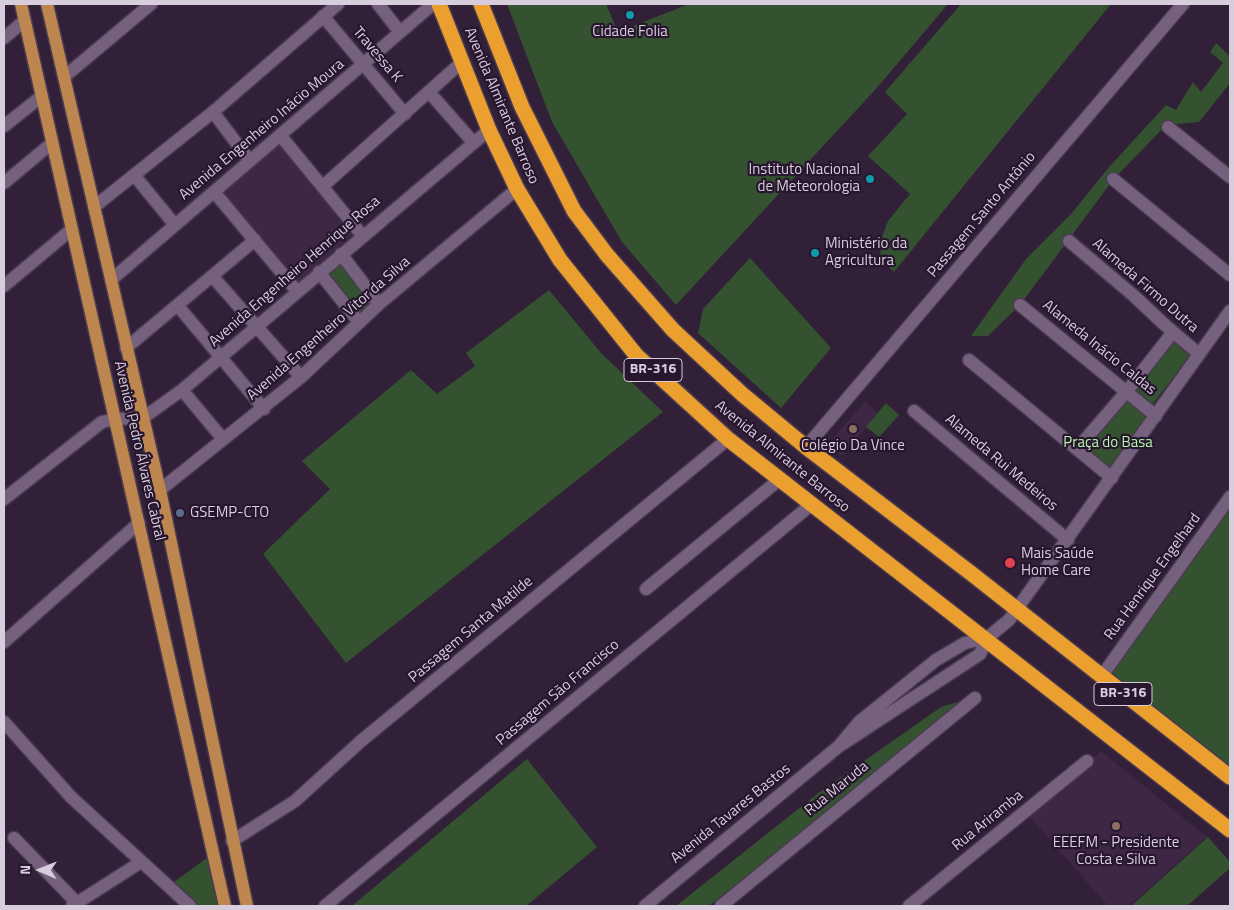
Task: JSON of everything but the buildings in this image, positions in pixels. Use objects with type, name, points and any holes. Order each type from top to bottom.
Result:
[{"type":"highway","name":"Avenida Almirante Barroso","points":[[439,4],[489,130],[517,189],[560,260],[636,354],[728,439],[987,638],[1230,830]]},
{"type":"highway","name":"Avenida Almirante Barroso","points":[[482,4],[522,107],[574,211],[607,255],[673,330],[742,394],[806,447],[1230,777]]},
{"type":"main road","name":"Avenida Pedro Álvares Cabral","points":[[21,4],[140,523],[224,906]]},
{"type":"main road","name":"Avenida Pedro Álvares Cabral","points":[[47,4],[160,490],[247,906]]},
{"type":"street","points":[[64,77],[151,4]]},
{"type":"street","points":[[94,207],[213,112],[338,4]]},
{"type":"street","points":[[378,4],[400,32]]},
{"type":"street","name":"Avenida Engenheiro Inácio Moura","points":[[111,280],[215,193],[433,4]]},
{"type":"street","name":"Passagem Santo Antônio","points":[[806,447],[1183,4]]},
{"type":"street","name":"Travessa K","points":[[323,16],[405,114]]},
{"type":"street","points":[[4,38],[24,21]]},
{"type":"street","points":[[323,186],[462,62]]},
{"type":"street","points":[[429,92],[474,142]]},
{"type":"street","points":[[4,126],[42,96]]},
{"type":"street","points":[[213,112],[250,161]]},
{"type":"street","points":[[1168,127],[1230,177]]},
{"type":"street","name":"Avenida Engenheiro Henrique Rosa","points":[[143,418],[182,390],[296,290],[489,130]]},
{"type":"street","points":[[280,135],[362,235]]},
{"type":"street","points":[[4,183],[52,143]]},
{"type":"street","points":[[134,175],[175,225]]},
{"type":"street","points":[[1113,179],[1230,275]]},
{"type":"street","name":"Avenida Engenheiro Vitor da Silva","points":[[160,490],[223,439],[264,409],[379,304],[517,189]]},
{"type":"street","points":[[215,193],[296,290]]},
{"type":"street","points":[[4,286],[72,229]]},
{"type":"street","points":[[126,348],[255,240]]},
{"type":"street","name":"Alameda Firmo Dutra","points":[[1069,241],[1199,354]]},
{"type":"street","points":[[341,254],[379,304]]},
{"type":"street","points":[[319,272],[360,322]]},
{"type":"street","points":[[213,277],[255,327],[301,377]]},
{"type":"street","name":"Alameda Inácio Caldas","points":[[1020,305],[1156,416]]},
{"type":"street","points":[[178,306],[264,409]]},
{"type":"street","name":"Avenida Tavares Bastos","points":[[838,747],[859,722],[936,660],[965,643],[987,638],[1004,626],[1068,540],[1230,311]]},
{"type":"street","points":[[1077,449],[1127,391],[1173,332]]},
{"type":"street","points":[[969,360],[1112,478]]},
{"type":"street","points":[[182,390],[223,439]]},
{"type":"street","name":"Alameda Rui Medeiros","points":[[914,411],[1068,540]]},
{"type":"street","points":[[4,499],[102,422],[115,419],[143,418]]},
{"type":"street","name":"Passagem Santa Matilde","points":[[232,841],[295,801],[361,741],[728,439]]},
{"type":"street","points":[[646,589],[780,479]]},
{"type":"street","name":"Rua Henrique Engelhard","points":[[1101,677],[1230,497]]},
{"type":"street","name":"Passagem São Francisco","points":[[325,906],[812,504]]},
{"type":"street","points":[[4,642],[140,523]]},
{"type":"street","name":"Avenida Tavares Bastos","points":[[644,906],[838,747],[980,654],[987,638]]},
{"type":"street","name":"Rua Maruda","points":[[720,906],[974,698]]},
{"type":"street","points":[[4,722],[71,796],[190,906]]},
{"type":"street","name":"Rua Ariramba","points":[[909,906],[1087,761]]},
{"type":"street","points":[[14,838],[74,904],[141,862]]},
{"type":"shaded area","points":[[279,142],[355,233],[297,285],[221,194]]},
{"type":"shaded area","name":"Colégio Da Vince","points":[[865,401],[878,413],[842,456],[827,445]]},
{"type":"shaded area","name":"EEEFM - Presidente Costa e Silva","points":[[1101,751],[1207,837],[1129,906],[1108,906],[1028,815]]},
{"type":"green space","points":[[507,4],[606,4],[618,32],[689,4],[948,4],[875,90],[676,305],[622,242],[552,122]]},
{"type":"green space","points":[[961,4],[1111,4],[894,272],[880,259],[881,240],[888,221],[910,194],[868,156],[907,114],[885,92]]},
{"type":"green space","points":[[1216,43],[1230,56],[1230,83],[1199,122],[1166,125],[1113,180],[1020,305],[988,336],[971,336],[1026,259],[1071,214],[1110,166],[1166,105],[1176,110],[1193,82],[1201,92],[1223,63],[1210,52]]},
{"type":"green space","points":[[750,258],[831,348],[781,408],[698,333],[703,309]]},
{"type":"green space","points":[[339,259],[372,301],[358,313],[325,273]]},
{"type":"green space","points":[[549,290],[601,353],[663,412],[346,663],[263,554],[330,489],[302,461],[411,370],[437,394],[475,366],[466,353]]},
{"type":"green space","points":[[1174,338],[1191,354],[1152,405],[1131,388]]},
{"type":"green space","name":"Praça do Basa","points":[[1125,396],[1149,416],[1109,469],[1083,447]]},
{"type":"green space","points":[[886,403],[899,415],[879,437],[866,427]]},
{"type":"green space","points":[[1230,498],[1230,777],[1101,678]]},
{"type":"green space","points":[[971,698],[709,906],[676,906],[817,794],[941,707]]},
{"type":"green space","points":[[527,759],[597,847],[526,906],[352,906]]},
{"type":"green space","points":[[1208,837],[1230,862],[1230,868],[1187,906],[1131,906]]},
{"type":"green space","points":[[214,853],[225,906],[194,906],[171,884]]},
{"type":"place","name":"Cidade Folia","points":[[630,15]]},
{"type":"place","name":"Instituto Nacional de Meteorologia","points":[[870,179]]},
{"type":"place","name":"Ministério da Agricultura","points":[[815,253]]},
{"type":"place","name":"Colégio Da Vince","points":[[853,429]]},
{"type":"place","name":"GSEMP-CTO","points":[[180,513]]},
{"type":"place","name":"Mais Saúde Home Care","points":[[1010,563]]},
{"type":"place","name":"EEEFM - Presidente Costa e Silva","points":[[1116,826]]}]
